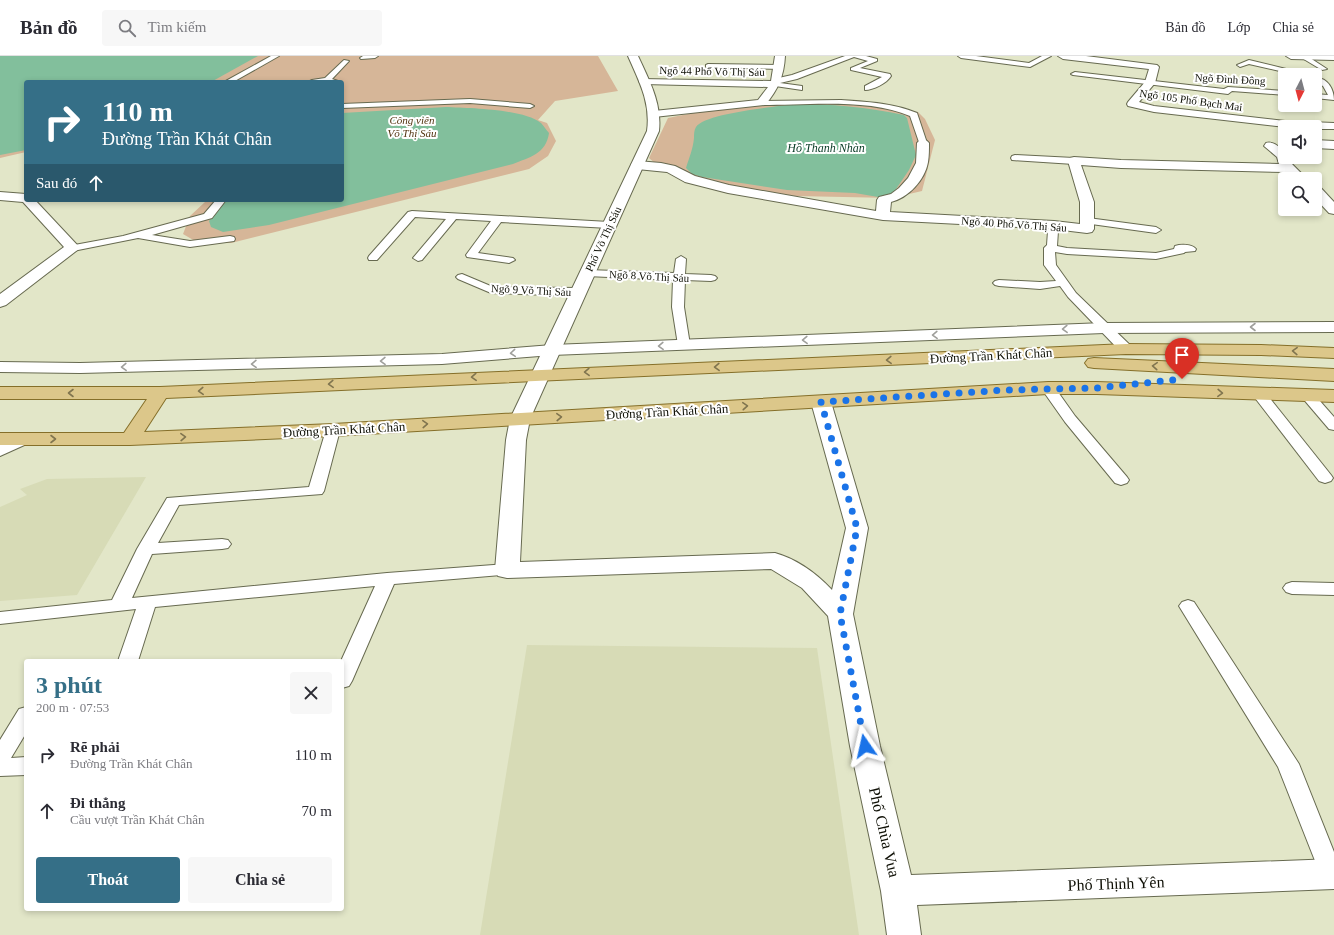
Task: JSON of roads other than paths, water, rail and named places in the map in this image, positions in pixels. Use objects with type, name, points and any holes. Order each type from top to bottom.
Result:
[{"type":"main road","name":"Đường Trần Khát Chân","points":[[0,393],[160,392],[1126,349],[1334,352]]},
{"type":"main road","points":[[984,356],[1182,368],[1272,370],[1334,375]]},
{"type":"main road","points":[[1097,388],[1182,379],[1334,380]]},
{"type":"main road","name":"Đường Trần Khát Chân","points":[[0,439],[130,439],[333,430],[1048,388],[1097,388],[1334,396]]},
{"type":"main road","points":[[130,439],[160,392]]},
{"type":"street","name":"Phố Võ Thị Sáu","points":[[507,570],[516,440],[520,419],[653,131],[655,122],[651,97],[633,56]]},
{"type":"street","name":"Ngõ 44 Phố Võ Thị Sáu","points":[[644,81],[776,83],[780,67],[780,56]]},
{"type":"street","name":"Ngõ 105 Phố Bạch Mai","points":[[1063,56],[1154,67],[1150,83],[1132,104],[1154,109],[1270,122],[1334,126]]},
{"type":"street","points":[[1291,56],[1334,57]]},
{"type":"street","points":[[654,114],[761,103],[769,95],[776,83]]},
{"type":"street","points":[[883,216],[884,200],[896,197],[904,191],[914,179],[922,163],[923,143]]},
{"type":"street","points":[[1322,144],[1334,145]]},
{"type":"street","points":[[1278,145],[1270,146],[1278,152]]},
{"type":"street","points":[[1087,228],[1087,202],[1074,161],[1121,164],[1289,168]]},
{"type":"street","points":[[1286,164],[1293,172]]},
{"type":"street","name":"Ngõ 40 Phố Võ Thị Sáu","points":[[637,165],[671,169],[690,179],[728,189],[883,216],[1087,228]]},
{"type":"street","points":[[0,196],[24,199]]},
{"type":"street","points":[[1322,197],[1334,210]]},
{"type":"street","points":[[2,299],[73,248],[30,202]]},
{"type":"street","name":"Đường Trần Khát Chân","points":[[0,367],[80,368],[442,359],[552,350],[1104,328],[1334,327]]},
{"type":"street","name":"Phố Chùa Vua","points":[[821,402],[857,528],[840,614],[865,746],[898,891],[904,935]]},
{"type":"street","points":[[507,570],[775,562],[811,582],[840,614]]},
{"type":"street","name":"Phố Thịnh Yên","points":[[898,891],[1333,874]]},
{"type":"lane","points":[[232,80],[276,56]]},
{"type":"lane","points":[[363,58],[375,56]]},
{"type":"lane","points":[[776,83],[851,56]]},
{"type":"lane","points":[[856,56],[875,60],[853,68],[887,76],[868,88]]},
{"type":"lane","points":[[962,56],[1030,65],[1040,58],[1048,56]]},
{"type":"lane","points":[[1304,57],[1324,69]]},
{"type":"lane","points":[[1240,65],[1259,58]]},
{"type":"lane","points":[[327,80],[346,61]]},
{"type":"lane","points":[[1249,62],[1278,69]]},
{"type":"lane","points":[[708,66],[780,67]]},
{"type":"lane","name":"Ngõ Đình Đông","points":[[1075,74],[1228,92],[1228,89],[1278,93]]},
{"type":"lane","points":[[1322,82],[1326,85],[1334,98]]},
{"type":"lane","points":[[776,83],[799,88]]},
{"type":"lane","points":[[1322,97],[1334,98]]},
{"type":"lane","points":[[344,106],[470,101],[530,106]]},
{"type":"lane","points":[[761,103],[835,103],[869,105],[897,109],[914,116],[923,143]]},
{"type":"lane","points":[[1015,158],[1074,161]]},
{"type":"lane","points":[[73,248],[124,239],[208,216],[219,202]]},
{"type":"lane","points":[[373,258],[412,214],[497,220],[609,225]]},
{"type":"lane","points":[[418,258],[453,217]]},
{"type":"lane","points":[[497,220],[471,255],[509,260]]},
{"type":"lane","points":[[1087,228],[1156,230]]},
{"type":"lane","points":[[1087,228],[1137,236]]},
{"type":"lane","points":[[1053,231],[1052,246],[1049,248],[1050,265],[1072,295],[1126,349]]},
{"type":"lane","points":[[138,235],[190,244],[230,239]]},
{"type":"lane","points":[[1049,248],[1067,251],[1156,256],[1180,251],[1179,248],[1191,249]]},
{"type":"lane","points":[[682,259],[679,278],[678,307],[684,345]]},
{"type":"lane","name":"Ngõ 8 Võ Thị Sáu","points":[[587,273],[679,278],[711,278]]},
{"type":"lane","name":"Ngõ 9 Võ Thị Sáu","points":[[462,277],[491,290],[578,292]]},
{"type":"lane","points":[[999,283],[1041,284],[1063,282]]},
{"type":"lane","points":[[1048,388],[1070,419],[1121,480]]},
{"type":"lane","points":[[1259,394],[1325,478]]},
{"type":"lane","points":[[1307,395],[1334,426]]},
{"type":"lane","points":[[119,605],[146,549],[173,501],[316,491],[333,430]]},
{"type":"lane","points":[[0,451],[26,439]]},
{"type":"lane","points":[[146,549],[222,544]]},
{"type":"lane","points":[[0,618],[387,579],[507,570]]},
{"type":"lane","points":[[344,673],[347,660],[387,579]]},
{"type":"lane","points":[[1292,588],[1334,589]]},
{"type":"lane","points":[[129,659],[148,602]]},
{"type":"lane","points":[[1188,606],[1288,764],[1333,874]]},
{"type":"lane","points":[[0,758],[24,718]]},
{"type":"lane","points":[[0,767],[24,766]]},
{"type":"water","points":[[0,56],[258,56],[215,80],[24,80],[24,150],[0,155]]},
{"type":"water","name":"Hồ Thanh Nhàn","points":[[794,104],[849,106],[904,115],[907,118],[916,155],[909,170],[894,192],[888,196],[878,197],[855,193],[787,190],[702,177],[692,174],[686,168],[693,146],[695,129],[702,122],[726,114]]},
{"type":"water","points":[[446,107],[495,110],[533,118],[541,123],[549,133],[541,150],[531,157],[513,164],[269,225],[223,232],[211,227],[209,221],[224,202],[344,202],[344,113]]},
{"type":"park label","name":"Công viên Võ Thị Sáu","points":[[412,126]]}]
